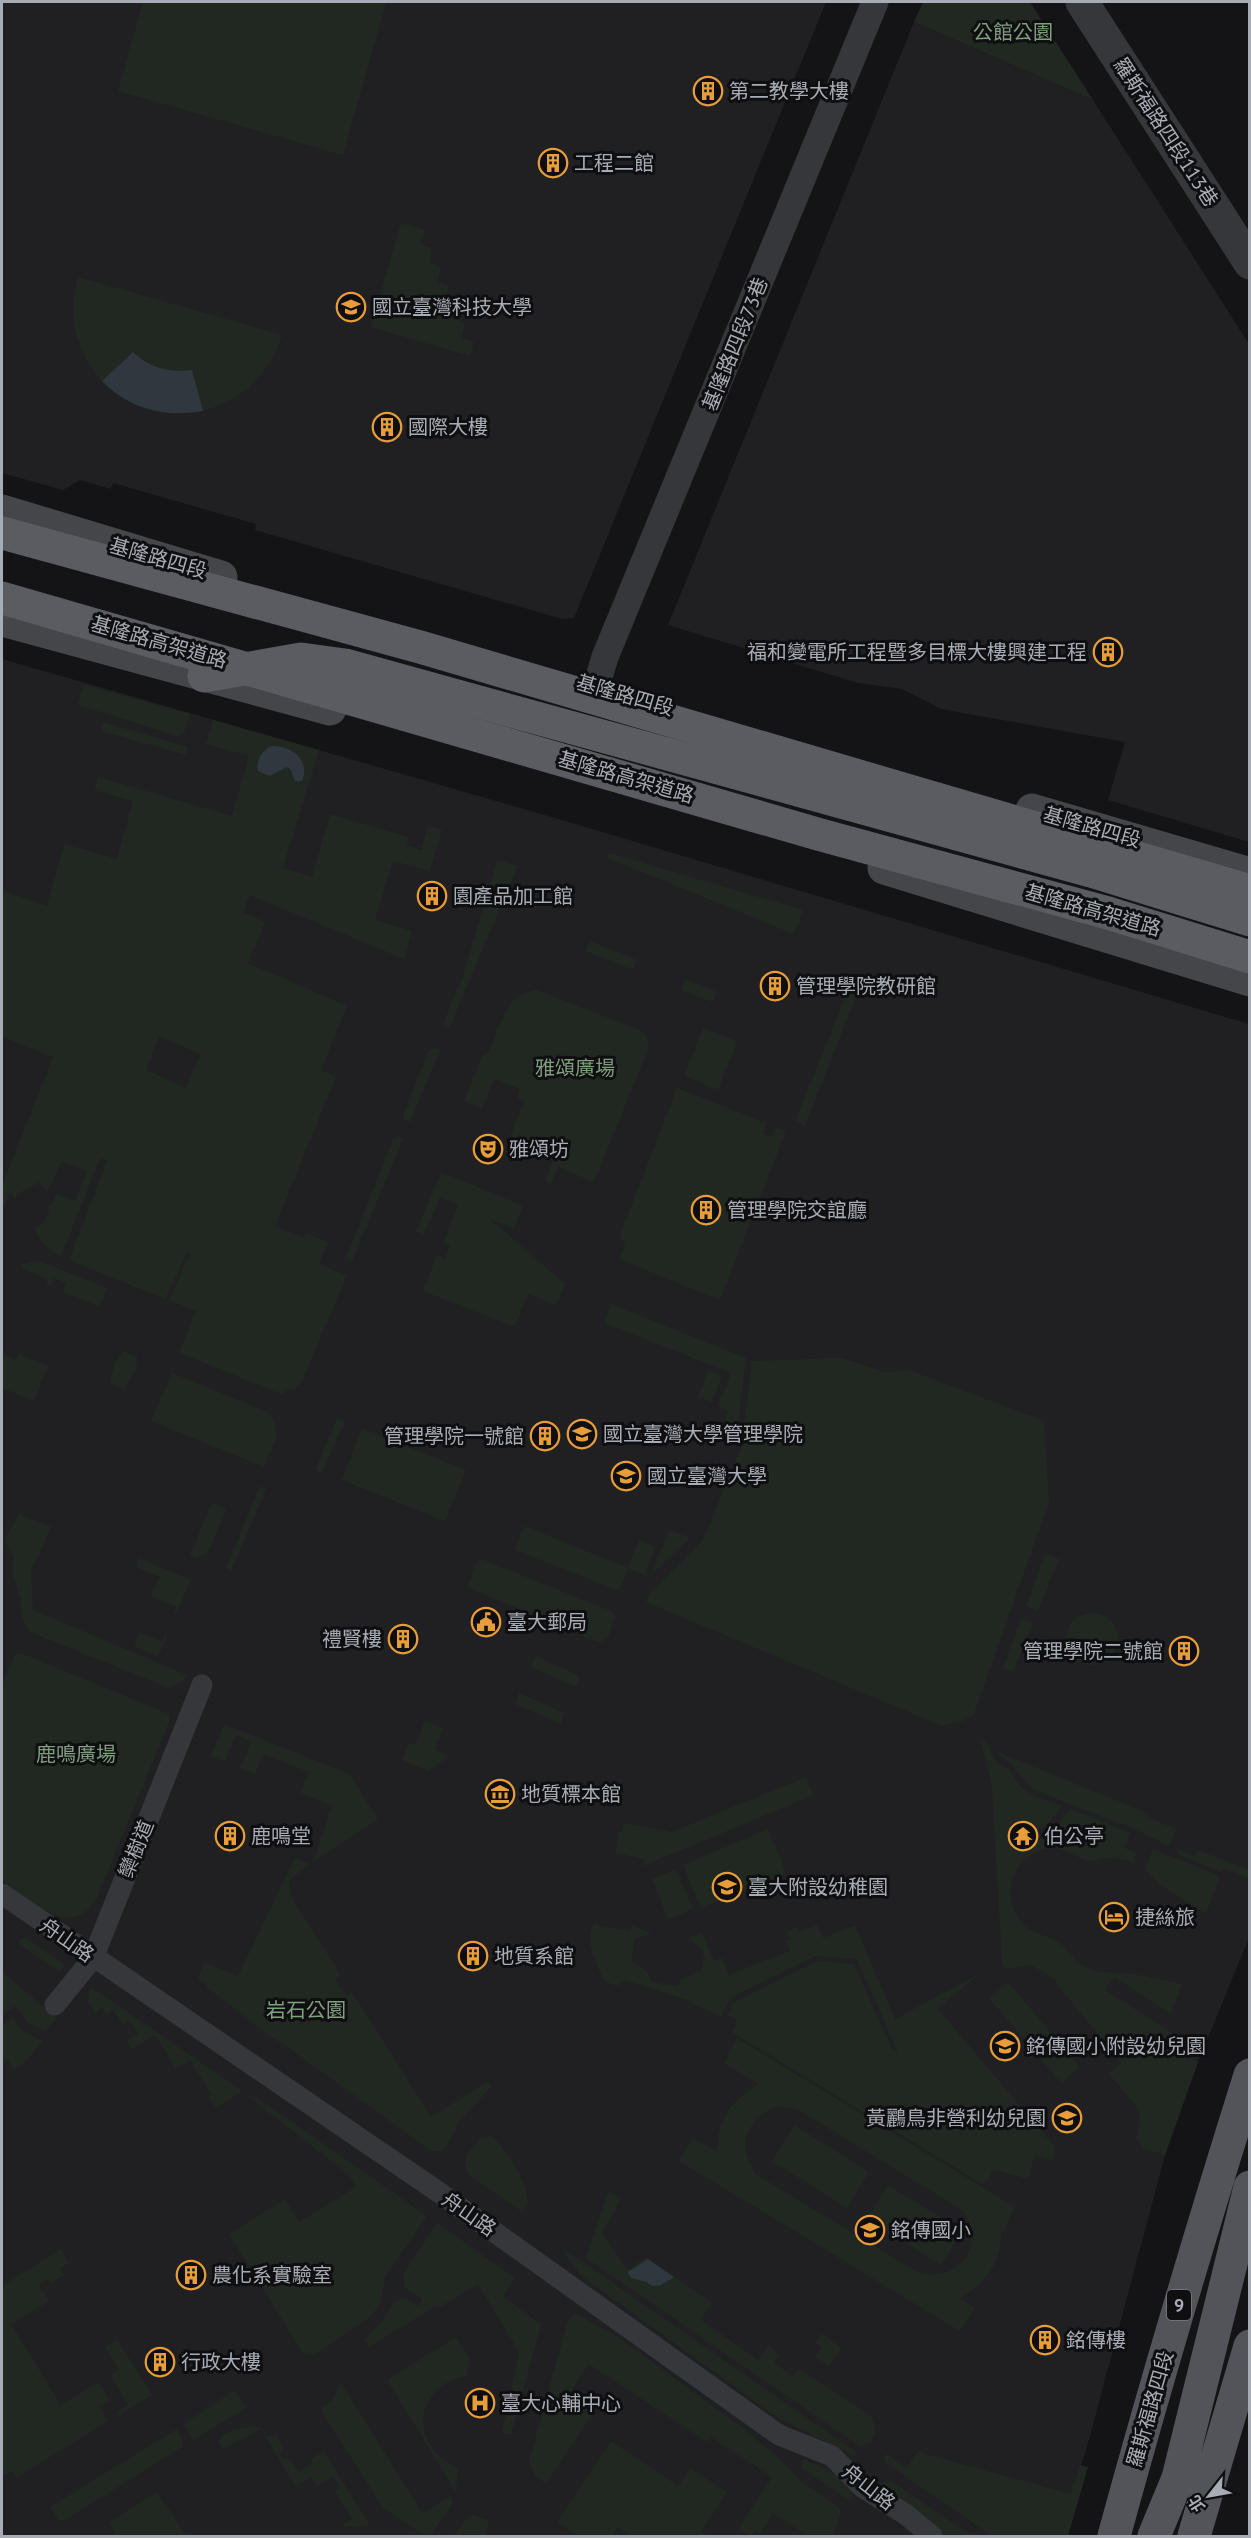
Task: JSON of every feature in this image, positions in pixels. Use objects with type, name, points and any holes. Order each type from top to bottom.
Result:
[{"type":"highway","points":[[2,533],[420,646],[1250,891]]},
{"type":"highway","name":"基隆路高架道路","points":[[2,598],[821,835],[1108,913],[1250,957]]},
{"type":"highway","points":[[204,676],[301,659],[345,665],[1091,871],[1250,920]]},
{"type":"main road","name":"基隆路四段","points":[[2,511],[596,687],[1250,874]]},
{"type":"main road","points":[[2,620],[658,798],[1250,980]]},
{"type":"main road","points":[[572,775],[596,687]]},
{"type":"main road","name":"羅斯福路四段","points":[[1114,2536],[1143,2428],[1250,2074]]},
{"type":"main road","name":"9","points":[[1154,2536],[1178,2478],[1250,2187]]},
{"type":"main road","points":[[1168,2536],[1189,2482],[1250,2254]]},
{"type":"main road","points":[[1194,2536],[1250,2346]]},
{"type":"street","name":"基隆路四段73巷","points":[[596,687],[605,657],[875,2]]},
{"type":"street","name":"羅斯福路四段113巷","points":[[1082,2],[1250,263]]},
{"type":"street","name":"欒樹道","points":[[55,2005],[93,1958],[202,1685]]},
{"type":"street","name":"舟山路","points":[[2,1894],[436,2191],[779,2435],[832,2456],[862,2487],[905,2514],[932,2536]]},
{"type":"shaded area","name":"國立臺灣科技大學","points":[[2,2],[826,2],[574,618],[562,619],[255,530],[256,524],[113,483],[111,489],[80,480],[63,490],[2,473]]},
{"type":"shaded area","points":[[914,22],[1093,100],[1249,344],[1249,842],[1108,800],[1125,742],[941,709],[902,689],[858,683],[668,625]]},
{"type":"shaded area","points":[[133,352],[153,366],[175,371],[192,370],[203,411],[161,412],[136,405],[113,391],[102,381]]},
{"type":"shaded area","name":"國立臺灣大學","points":[[2,659],[538,813],[1249,1024],[1249,1938],[1198,2062],[1165,2155],[1090,2436],[1060,2536],[2,2536]]},
{"type":"shaded area","points":[[271,746],[286,748],[297,755],[304,767],[302,781],[295,781],[291,770],[287,767],[270,776],[258,771],[260,756]]},
{"type":"shaded area","points":[[648,2259],[674,2277],[661,2285],[652,2286],[631,2278],[628,2272]]},
{"type":"green space","points":[[143,2],[386,2],[343,155],[118,91]]},
{"type":"green space","name":"公館公園","points":[[923,2],[1030,2],[1093,100],[914,22]]},
{"type":"green space","points":[[401,223],[425,230],[421,244],[432,248],[429,263],[441,267],[437,282],[449,286],[445,300],[458,304],[453,319],[465,323],[461,338],[474,342],[470,356],[371,327]]},
{"type":"green space","points":[[78,277],[282,335],[270,362],[253,384],[230,400],[203,411],[192,370],[175,371],[153,366],[133,352],[102,381],[85,358],[76,332],[73,305]]},
{"type":"green space","points":[[84,685],[190,714],[184,733],[178,736],[78,705]]},
{"type":"green space","points":[[213,720],[319,750],[283,868],[312,877],[330,814],[408,837],[406,845],[421,850],[428,826],[442,830],[430,871],[393,861],[375,920],[412,931],[404,959],[250,895],[243,912],[265,922],[248,963],[347,1006],[321,1070],[336,1077],[275,1226],[304,1238],[306,1233],[328,1242],[319,1264],[347,1275],[301,1383],[294,1389],[286,1390],[284,1395],[179,1353],[196,1311],[169,1300],[190,1254],[187,1253],[165,1299],[69,1260],[107,1161],[100,1158],[61,1256],[44,1244],[35,1227],[44,1222],[50,1211],[47,1207],[52,1204],[56,1194],[75,1201],[87,1171],[62,1161],[47,1192],[40,1182],[17,1194],[15,1199],[10,1191],[2,1212],[2,1186],[53,1057],[2,1037],[2,890],[47,906],[64,844],[117,859],[133,801],[94,790],[98,777],[232,816],[249,756],[206,744]],"holes":[[[159,1036],[200,1054],[186,1088],[146,1070]]]},
{"type":"green space","points":[[103,722],[188,747],[186,755],[101,731]]},
{"type":"green space","points":[[609,853],[803,910],[794,934],[608,858]]},
{"type":"green space","points":[[497,860],[518,866],[449,1029],[442,1026],[463,976]]},
{"type":"green space","points":[[590,941],[637,960],[633,970],[586,951]]},
{"type":"green space","points":[[685,979],[717,992],[713,1002],[681,990]]},
{"type":"green space","points":[[851,983],[860,986],[805,1126],[795,1121]]},
{"type":"green space","name":"雅頌廣場","points":[[537,990],[642,1031],[647,1038],[649,1047],[594,1182],[558,1167],[551,1184],[545,1181],[554,1158],[509,1139],[525,1101],[517,1098],[520,1089],[494,1079],[482,1109],[464,1101],[482,1056],[489,1052],[505,1012],[518,997],[526,992]]},
{"type":"green space","points":[[703,1028],[737,1041],[718,1090],[684,1076]]},
{"type":"green space","points":[[435,1048],[440,1050],[410,1122],[405,1120],[403,1115],[429,1050]]},
{"type":"green space","name":"管理學院交誼廳","points":[[677,1088],[766,1123],[763,1134],[772,1137],[775,1127],[786,1131],[720,1300],[619,1259],[626,1242],[619,1238]]},
{"type":"green space","points":[[398,1137],[403,1139],[352,1261],[346,1258],[393,1139]]},
{"type":"green space","points":[[441,1172],[523,1206],[514,1228],[490,1219],[565,1284],[556,1305],[528,1294],[515,1327],[423,1291],[437,1255],[445,1258],[450,1246],[443,1243],[458,1205],[440,1197],[424,1235],[416,1232]]},
{"type":"green space","points":[[33,1261],[42,1262],[107,1288],[100,1307],[63,1292],[66,1283],[54,1278],[51,1286],[46,1285],[48,1279],[21,1268],[23,1264]]},
{"type":"green space","points":[[611,1304],[746,1358],[737,1433],[722,1429],[728,1411],[718,1406],[731,1373],[604,1323]]},
{"type":"green space","points":[[124,1351],[137,1357],[137,1361],[131,1379],[123,1389],[111,1384],[111,1380],[116,1362]]},
{"type":"green space","points":[[2,1354],[16,1360],[19,1354],[48,1366],[34,1401],[2,1388]]},
{"type":"green space","points":[[841,1358],[885,1372],[909,1370],[1044,1421],[1049,1502],[974,1714],[963,1721],[942,1726],[646,1602],[649,1594],[697,1547],[706,1533],[741,1448],[752,1361]]},
{"type":"green space","points":[[708,1370],[722,1376],[712,1402],[698,1397]]},
{"type":"green space","points":[[172,1373],[270,1413],[277,1436],[264,1467],[151,1421]]},
{"type":"green space","points":[[337,1418],[345,1421],[322,1473],[315,1470]]},
{"type":"green space","points":[[362,1428],[466,1470],[445,1521],[342,1480]]},
{"type":"green space","points":[[260,1486],[266,1489],[231,1571],[228,1570],[226,1568]]},
{"type":"green space","points":[[212,1503],[226,1509],[208,1553],[196,1558],[190,1555]]},
{"type":"green space","points":[[19,1514],[51,1527],[31,1572],[33,1610],[187,1675],[185,1680],[169,1688],[30,1632],[22,1619],[21,1601],[12,1570],[14,1558],[4,1540]]},
{"type":"green space","points":[[524,1526],[628,1568],[619,1591],[515,1550]]},
{"type":"green space","points":[[669,1530],[690,1538],[651,1575]]},
{"type":"green space","points":[[639,1540],[655,1547],[645,1575],[628,1568]]},
{"type":"green space","points":[[1045,1554],[1059,1559],[1038,1611],[1026,1606]]},
{"type":"green space","points":[[139,1558],[191,1580],[176,1614],[174,1613],[176,1607],[151,1596],[159,1577],[136,1567]]},
{"type":"green space","points":[[481,1559],[611,1611],[615,1616],[608,1637],[601,1642],[595,1641],[467,1587],[476,1563]]},
{"type":"green space","points":[[1092,1613],[1102,1615],[1110,1621],[1116,1629],[1118,1639],[1116,1649],[1110,1657],[1102,1663],[1092,1665],[1082,1663],[1074,1657],[1068,1649],[1066,1639],[1068,1629],[1074,1621],[1082,1615]]},
{"type":"green space","points":[[1021,1619],[1033,1623],[1013,1672],[1003,1668]]},
{"type":"green space","points":[[139,1632],[162,1642],[165,1635],[167,1636],[158,1657],[134,1646]]},
{"type":"green space","name":"鹿鳴廣場","points":[[21,1653],[169,1714],[170,1720],[97,1897],[87,1910],[76,1917],[64,1917],[38,1907],[2,1881],[2,1686],[14,1656]]},
{"type":"green space","points":[[535,1656],[580,1676],[576,1687],[530,1667]]},
{"type":"green space","points":[[519,1693],[565,1713],[561,1724],[515,1704]]},
{"type":"green space","points":[[425,1721],[443,1728],[435,1750],[449,1756],[428,1771],[402,1760],[409,1743],[415,1745]]},
{"type":"green space","points":[[224,1724],[349,1774],[378,1819],[313,1862],[332,1806],[301,1793],[309,1772],[264,1754],[255,1774],[240,1768],[251,1742],[236,1735],[225,1762],[211,1756]]},
{"type":"green space","points":[[985,1741],[999,1765],[1009,1769],[1019,1786],[1038,1798],[1062,1806],[1046,1827],[1029,1829],[1027,1825],[1019,1826],[1014,1834],[1020,1843],[1052,1837],[1052,1833],[1070,1809],[1130,1833],[1124,1848],[1137,1853],[1133,1862],[1109,1858],[1086,1860],[1059,1849],[1045,1849],[1023,1861],[1016,1870],[1010,1893],[1016,1915],[1024,1925],[1061,1944],[1087,1968],[1182,1984],[1171,2014],[1114,1977],[1105,1990],[1174,2034],[1167,2045],[1198,2062],[1165,2155],[1143,2148],[1137,2139],[1140,2118],[1137,2107],[1109,2074],[1121,2063],[1056,1983],[1057,1981],[1031,1965],[1005,1969],[1002,1961],[992,1786],[981,1742]]},
{"type":"green space","points":[[995,1751],[1140,1810],[1152,1819],[1176,1829],[1169,1846],[1132,1828],[1034,1790],[1012,1765]]},
{"type":"green space","points":[[806,1777],[814,1795],[643,1866],[644,1859],[615,1853],[619,1832],[622,1832],[624,1823],[672,1832]]},
{"type":"green space","points":[[768,1829],[786,1873],[701,1908],[683,1865]]},
{"type":"green space","points":[[1153,1849],[1220,1876],[1206,1914],[1159,1884],[1145,1869]]},
{"type":"green space","points":[[1179,1849],[1194,1856],[1197,1850],[1248,1869],[1248,1878],[1223,1868],[1221,1872],[1177,1854]]},
{"type":"green space","name":"岩石公園","points":[[295,1858],[310,1864],[289,1880],[291,1897],[341,1975],[335,1979],[346,1996],[352,1992],[431,2117],[489,2081],[492,2086],[457,2124],[452,2138],[442,2151],[431,2151],[265,2033],[206,1987],[207,1984],[198,1980],[204,1962],[238,1976]]},
{"type":"green space","points":[[676,1869],[693,1909],[668,1919],[652,1879]]},
{"type":"green space","points":[[594,1924],[600,1925],[601,1929],[602,1926],[630,1931],[632,1926],[652,1933],[634,1940],[632,1961],[648,1973],[652,1982],[677,1986],[682,1979],[702,1971],[704,1951],[688,1938],[702,1932],[714,1961],[722,1958],[729,1975],[790,1951],[786,1941],[791,1939],[787,1931],[796,1927],[799,1932],[817,1925],[823,1938],[855,1925],[895,2019],[979,1974],[938,2009],[1055,2147],[1052,2160],[1034,2157],[1028,2179],[994,2170],[984,2185],[732,2032],[737,2019],[728,2015],[733,2003],[817,1961],[854,1964],[892,2049],[898,2053],[857,1959],[815,1956],[730,1998],[721,2017],[691,2003],[693,2002],[625,1980],[617,1986],[604,1981],[590,1945],[591,1930]]},
{"type":"green space","points":[[25,1937],[64,1964],[60,1972],[19,1944],[19,1940]]},
{"type":"green space","points":[[2,1972],[54,2015],[56,2020],[44,2031],[27,2022],[16,2006],[2,2015]]},
{"type":"green space","points":[[1008,1982],[1080,2067],[1061,2083],[989,1998]]},
{"type":"green space","points":[[91,1987],[241,2092],[216,2108],[208,2096],[211,2094],[190,2060],[176,2069],[155,2035],[132,2049],[127,2040],[139,2033],[128,2021],[123,2025],[113,2010],[106,2014],[102,2008],[95,2013],[89,2000]]},
{"type":"green space","points":[[14,2018],[21,2030],[43,2041],[23,2065],[14,2070],[7,2059],[2,2061],[2,2025]]},
{"type":"green space","points":[[736,2038],[1015,2207],[1003,2231],[1001,2230],[999,2252],[991,2270],[978,2285],[960,2298],[975,2308],[960,2331],[679,2161],[693,2138],[717,2152],[723,2120],[741,2097],[759,2084],[724,2063]],"holes":[[[776,2107],[797,2109],[962,2210],[969,2223],[972,2236],[971,2248],[966,2258],[947,2272],[934,2275],[919,2273],[757,2175],[746,2155],[745,2145],[751,2126],[766,2112]]]},
{"type":"green space","points":[[248,2096],[256,2097],[427,2216],[386,2276],[380,2304],[370,2317],[316,2354],[308,2355],[302,2352],[229,2234],[285,2199],[299,2222],[356,2187],[349,2175]]},
{"type":"green space","points":[[794,2125],[869,2172],[847,2208],[772,2161]]},
{"type":"green space","points":[[492,2137],[510,2159],[524,2186],[528,2204],[521,2211],[469,2175],[466,2169],[466,2159],[470,2150],[482,2138]]},
{"type":"green space","points":[[888,2185],[962,2231],[941,2265],[867,2219]]},
{"type":"green space","points":[[608,2192],[622,2198],[602,2233],[627,2270],[646,2257],[712,2303],[701,2320],[758,2360],[769,2345],[779,2355],[774,2363],[793,2376],[799,2369],[870,2415],[875,2430],[870,2444],[868,2442],[861,2447],[586,2258]]},
{"type":"green space","points":[[437,2223],[515,2278],[503,2297],[541,2324],[511,2435],[502,2432],[519,2352],[478,2284],[438,2308],[436,2306],[369,2347],[364,2339],[379,2325],[394,2302],[403,2298],[419,2306],[422,2299],[405,2288],[403,2274]]},
{"type":"green space","points":[[61,2249],[69,2263],[60,2268],[64,2275],[51,2283],[48,2279],[39,2285],[49,2301],[11,2324],[61,2405],[99,2382],[110,2401],[100,2407],[108,2421],[16,2478],[12,2471],[2,2477],[2,2286]]},
{"type":"green space","points":[[564,2249],[856,2452],[854,2456],[775,2416],[583,2277],[565,2255]]},
{"type":"green space","points":[[575,2314],[615,2335],[744,2429],[780,2459],[802,2482],[837,2506],[841,2511],[833,2536],[808,2536],[773,2513],[760,2533],[755,2531],[750,2536],[738,2529],[772,2477],[711,2437],[707,2442],[589,2364],[572,2389],[598,2406],[546,2484],[534,2474],[529,2461],[568,2320]]},
{"type":"green space","points":[[822,2334],[842,2348],[829,2366],[815,2357],[822,2347],[816,2342]]},
{"type":"green space","points":[[456,2337],[470,2359],[466,2376],[448,2382],[435,2392],[427,2404],[423,2418],[425,2432],[431,2446],[442,2458],[458,2468],[456,2492],[387,2380]]},
{"type":"green space","points":[[117,2339],[152,2395],[118,2416],[116,2413],[128,2405],[110,2375],[119,2369],[105,2347]]},
{"type":"green space","points":[[342,2384],[422,2513],[451,2496],[453,2504],[430,2535],[422,2534],[383,2508],[325,2417],[322,2407],[332,2401],[339,2385]]},
{"type":"green space","points":[[235,2390],[246,2408],[193,2440],[184,2424]]},
{"type":"green space","points":[[252,2426],[262,2428],[267,2436],[276,2435],[283,2447],[280,2454],[283,2459],[290,2459],[299,2472],[313,2463],[311,2459],[323,2451],[370,2525],[341,2526],[352,2519],[335,2491],[340,2487],[334,2477],[317,2486],[311,2477],[295,2486],[261,2429],[223,2449],[219,2443],[221,2436],[235,2429]]},
{"type":"green space","points":[[177,2429],[183,2440],[182,2447],[63,2521],[58,2520],[50,2507]]},
{"type":"green space","points":[[611,2441],[678,2486],[690,2468],[727,2492],[701,2532],[708,2536],[632,2536],[618,2527],[611,2536],[579,2536],[557,2522]]},
{"type":"green space","points":[[919,2450],[925,2454],[1071,2494],[1080,2465],[1088,2467],[1068,2536],[992,2536],[885,2462],[886,2454],[906,2468]]},
{"type":"green space","points":[[805,2460],[834,2473],[853,2493],[851,2499],[847,2499],[802,2468],[801,2462]]},
{"type":"green space","points":[[891,2481],[972,2536],[946,2536],[882,2493],[880,2486],[883,2482]]},
{"type":"green space","points":[[157,2492],[187,2536],[117,2536],[109,2522]]},
{"type":"green space","points":[[472,2515],[489,2520],[485,2536],[454,2536],[467,2518]]},
{"type":"place","name":"第二教學大樓","points":[[708,91]]},
{"type":"place","name":"工程二館","points":[[553,163]]},
{"type":"place","name":"國立臺灣科技大學","points":[[351,307]]},
{"type":"place","name":"國際大樓","points":[[387,427]]},
{"type":"place","name":"福和變電所工程暨多目標大樓興建工程","points":[[1108,652]]},
{"type":"place","name":"園產品加工館","points":[[432,896]]},
{"type":"place","name":"管理學院教研館","points":[[775,986]]},
{"type":"place","name":"雅頌坊","points":[[488,1149]]},
{"type":"place","name":"管理學院交誼廳","points":[[706,1210]]},
{"type":"place","name":"國立臺灣大學管理學院","points":[[582,1434]]},
{"type":"place","name":"管理學院一號館","points":[[545,1436]]},
{"type":"place","name":"國立臺灣大學","points":[[626,1476]]},
{"type":"place","name":"臺大郵局","points":[[486,1622]]},
{"type":"place","name":"禮賢樓","points":[[403,1639]]},
{"type":"place","name":"管理學院二號館","points":[[1184,1651]]},
{"type":"place","name":"地質標本館","points":[[500,1794]]},
{"type":"place","name":"鹿鳴堂","points":[[230,1836]]},
{"type":"place","name":"伯公亭","points":[[1023,1836]]},
{"type":"place","name":"臺大附設幼稚園","points":[[727,1887]]},
{"type":"place","name":"捷絲旅","points":[[1114,1917]]},
{"type":"place","name":"地質系館","points":[[473,1956]]},
{"type":"place","name":"銘傳國小附設幼兒園","points":[[1005,2046]]},
{"type":"place","name":"黃鸝鳥非營利幼兒園","points":[[1067,2118]]},
{"type":"place","name":"銘傳國小","points":[[870,2230]]},
{"type":"place","name":"農化系實驗室","points":[[191,2275]]},
{"type":"place","name":"銘傳樓","points":[[1045,2340]]},
{"type":"place","name":"行政大樓","points":[[160,2362]]},
{"type":"place","name":"臺大心輔中心","points":[[480,2403]]}]
